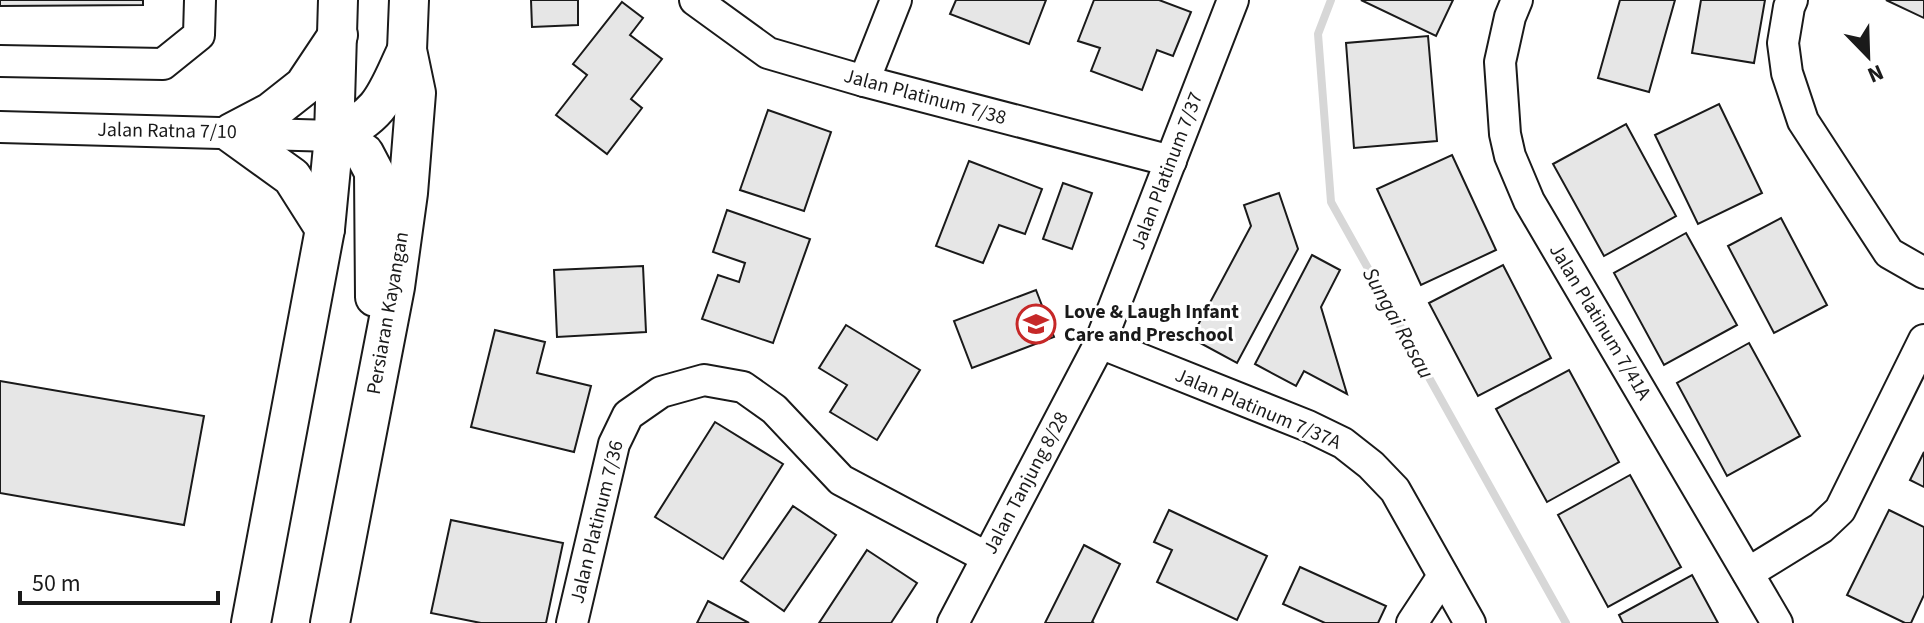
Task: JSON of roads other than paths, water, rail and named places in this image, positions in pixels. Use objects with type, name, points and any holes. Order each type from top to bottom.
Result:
[{"type":"main road","name":"Persiaran Kayangan","points":[[330,623],[395,287],[408,193],[416,93],[407,50],[409,0]]},
{"type":"main road","points":[[325,229],[292,177],[231,133],[271,112],[304,86],[338,18]]},
{"type":"main road","points":[[251,623],[325,229],[334,136],[338,18]]},
{"type":"main road","points":[[334,136],[367,119],[381,103],[407,50]]},
{"type":"main road","points":[[334,136],[364,153],[374,172],[377,382]]},
{"type":"street","points":[[0,61],[163,64],[199,35],[200,0]]},
{"type":"street","name":"Jalan Platinum 7/38","points":[[695,0],[768,53],[1171,161]]},
{"type":"street","points":[[864,81],[896,0]]},
{"type":"street","name":"Jalan Platinum 7/37","points":[[1100,343],[1233,0]]},
{"type":"street","name":"Jalan Platinum 7/41A","points":[[1517,0],[1500,62],[1505,134],[1510,156],[1529,201],[1777,623]]},
{"type":"street","points":[[1792,0],[1783,43],[1787,73],[1803,121],[1889,253],[1924,273]]},
{"type":"street","name":"Jalan Ratna 7/10","points":[[0,127],[334,136]]},
{"type":"street","points":[[1748,573],[1821,528],[1840,510],[1924,340]]},
{"type":"street","name":"Jalan Tanjung 8/28","points":[[953,623],[1100,343]]},
{"type":"street","name":"Jalan Platinum 7/37A","points":[[1100,343],[1308,426],[1343,443],[1371,465],[1395,490],[1470,623]]},
{"type":"street","name":"Jalan Platinum 7/36","points":[[572,623],[614,444],[628,415],[661,392],[704,380],[743,387],[774,409],[841,480],[986,557]]},
{"type":"street","points":[[1412,623],[1443,576]]},
{"type":"waterway","name":"Sungai Rasau","points":[[1331,0],[1318,34],[1331,202],[1566,623]]},
{"type":"place","name":"Love & Laugh Infant Care and Preschool","points":[[1036,324]]}]
